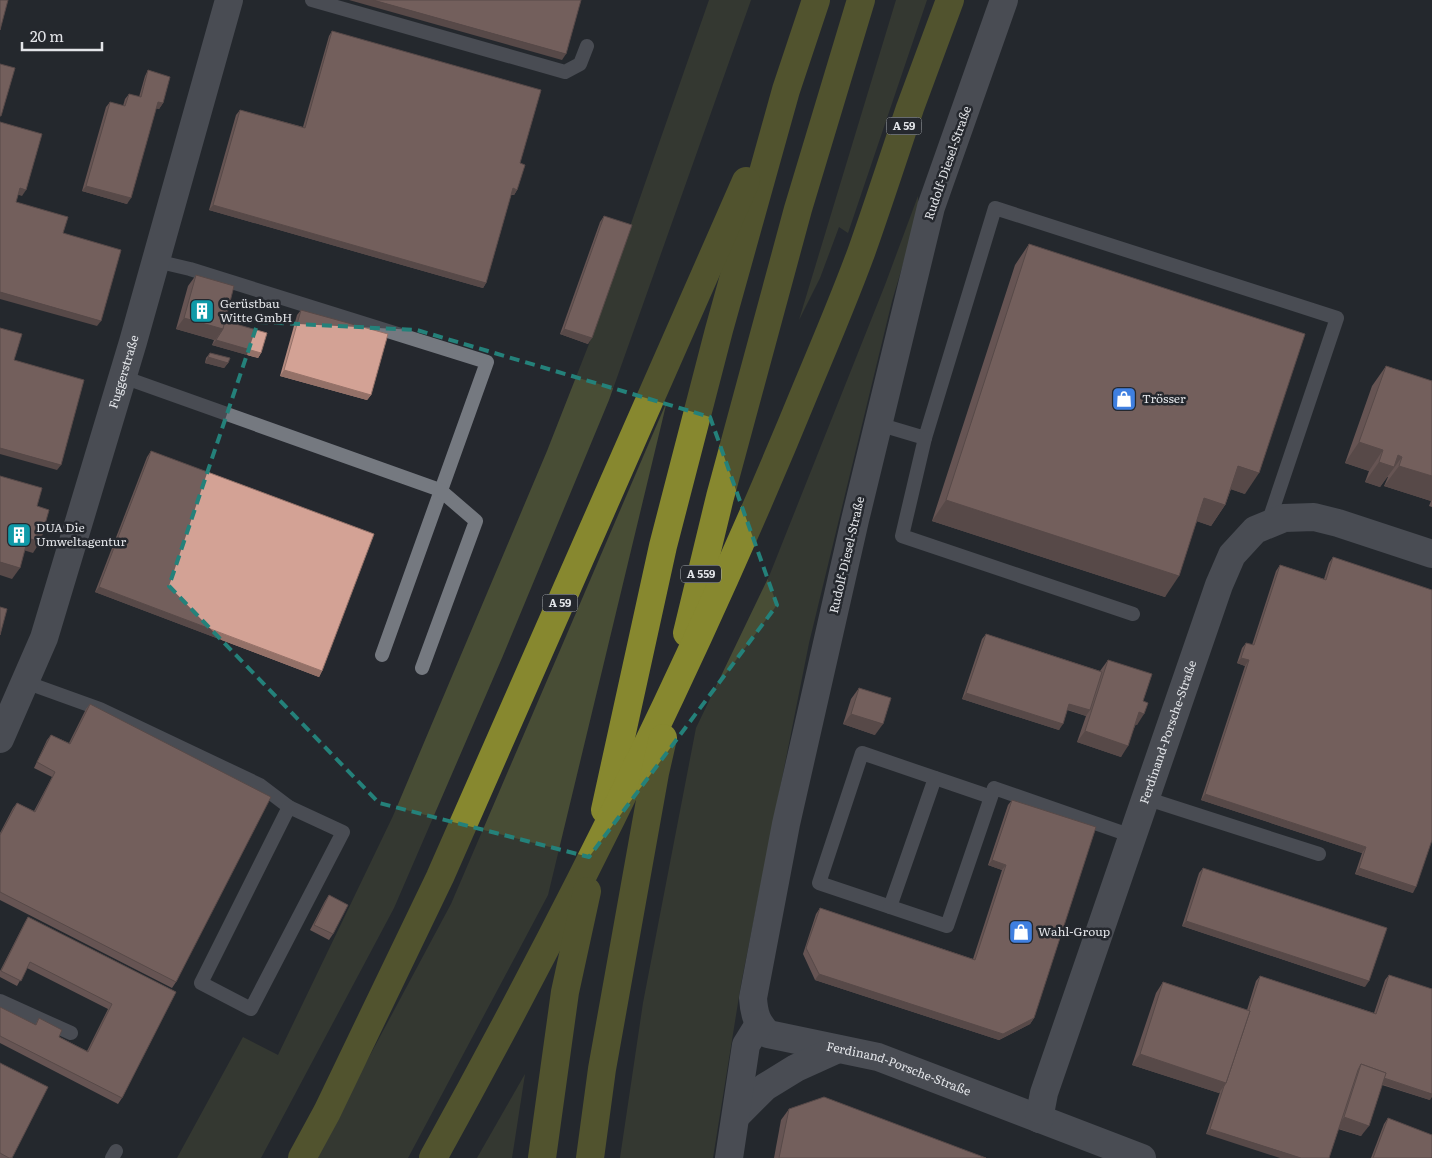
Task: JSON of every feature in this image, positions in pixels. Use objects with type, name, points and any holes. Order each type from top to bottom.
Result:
[{"type":"highway","name":"A 59","points":[[302,1158],[327,1112],[440,877],[786,90],[816,0]]},
{"type":"highway","name":"A 559","points":[[590,1158],[602,1068],[653,782],[688,625],[720,497],[798,208],[861,0]]},
{"type":"highway","name":"A 59","points":[[433,1158],[559,925],[680,678],[752,517],[806,390],[860,253],[950,0]]},
{"type":"highway","points":[[542,1158],[565,992],[662,546],[719,330],[786,90]]},
{"type":"street","name":"Fuggerstraße","points":[[0,739],[44,638],[123,377],[229,0]]},
{"type":"street","name":"Rudolf-Diesel-Straße","points":[[759,1024],[753,1012],[753,998],[784,835],[878,424],[931,207],[1004,0]]},
{"type":"street","name":"Ferdinand-Porsche-Straße","points":[[1039,1119],[1044,1093],[1219,586],[1232,555],[1255,530],[1284,518],[1314,517],[1432,554]]},
{"type":"street","name":"Ferdinand-Porsche-Straße","points":[[759,1024],[768,1034],[878,1057],[1142,1158]]},
{"type":"street","points":[[729,1158],[746,1045],[759,1024]]},
{"type":"street","points":[[736,1116],[765,1087],[796,1068],[838,1049]]},
{"type":"lane","points":[[312,0],[565,72],[580,64],[587,46]]},
{"type":"lane","points":[[1134,614],[902,536],[925,438],[995,208],[1338,318],[1267,525]]},
{"type":"lane","points":[[156,261],[190,269],[487,362],[382,655]]},
{"type":"lane","points":[[123,377],[440,490],[476,521],[422,668]]},
{"type":"lane","points":[[878,424],[925,438]]},
{"type":"lane","points":[[25,682],[118,717],[260,785],[289,807],[343,832],[251,1009],[201,983],[289,807]]},
{"type":"lane","points":[[991,797],[862,753],[819,883],[946,926],[991,797],[994,788],[1132,836]]},
{"type":"lane","points":[[890,907],[935,778]]},
{"type":"lane","points":[[1145,798],[1319,854]]},
{"type":"lane","points":[[0,1000],[71,1033]]},
{"type":"highlighted area","points":[[258,322],[417,330],[710,417],[777,605],[589,857],[379,803],[169,586]]},
{"type":"green space","points":[[709,0],[751,0],[609,400],[502,658],[394,908],[261,1158],[177,1158],[243,1037],[278,1055],[393,816],[547,451],[589,344]]},
{"type":"green space","points":[[896,0],[927,0],[848,233],[839,227],[820,278],[799,320]]},
{"type":"green space","points":[[918,196],[918,214],[892,301],[809,643],[741,984],[713,1158],[620,1158],[643,1003],[696,728],[770,574],[885,285]]},
{"type":"green space","points":[[667,401],[548,895],[408,1158],[315,1158],[451,904]]},
{"type":"green space","points":[[525,1074],[512,1158],[477,1158]]},
{"type":"building","points":[[0,0],[8,0],[0,30]]},
{"type":"building","points":[[373,0],[581,0],[566,54]]},
{"type":"building","points":[[332,31],[541,90],[520,163],[525,165],[517,190],[513,188],[486,283],[213,205],[240,110],[305,128]]},
{"type":"building","points":[[0,64],[15,68],[1,116],[0,116]]},
{"type":"building","points":[[148,70],[170,77],[163,103],[158,102],[131,198],[86,186],[110,102],[125,106],[129,94],[141,97]]},
{"type":"building","points":[[0,122],[42,134],[26,190],[20,188],[16,202],[68,217],[63,233],[121,250],[101,321],[0,292]]},
{"type":"building","points":[[604,216],[632,225],[592,338],[564,329]]},
{"type":"building","name":"Trösser","points":[[1029,244],[1305,334],[1259,473],[1238,466],[1225,505],[1204,498],[1179,576],[946,500]]},
{"type":"building","name":"Gerüstbau Witte GmbH","points":[[196,275],[234,286],[223,329],[184,318]]},
{"type":"building","points":[[301,310],[388,334],[371,395],[284,370]]},
{"type":"building","points":[[225,321],[267,333],[261,353],[216,340],[223,329]]},
{"type":"building","points":[[0,328],[22,334],[14,360],[84,380],[61,465],[0,448]]},
{"type":"building","points":[[210,353],[230,358],[228,363],[208,357]]},
{"type":"building","points":[[1386,366],[1432,381],[1432,476],[1399,466],[1402,457],[1398,455],[1394,467],[1379,462],[1383,450],[1359,442]]},
{"type":"building","points":[[151,451],[374,534],[322,671],[99,587]]},
{"type":"building","name":"DUA Die Umweltagentur","points":[[0,476],[42,488],[37,506],[49,510],[40,542],[28,538],[20,568],[0,562]]},
{"type":"building","points":[[1333,557],[1432,590],[1432,840],[1416,887],[1359,868],[1366,847],[1205,794],[1249,660],[1241,658],[1246,643],[1254,645],[1280,565],[1326,580]]},
{"type":"building","points":[[0,607],[7,609],[0,635]]},
{"type":"building","points":[[986,634],[1102,672],[1090,710],[1069,704],[1063,724],[966,693]]},
{"type":"building","points":[[1108,660],[1152,674],[1143,701],[1148,703],[1144,714],[1139,712],[1128,746],[1085,731]]},
{"type":"building","points":[[859,688],[891,698],[883,724],[851,714]]},
{"type":"building","points":[[90,704],[271,797],[176,982],[0,892],[0,835],[17,803],[35,812],[55,772],[37,762],[51,735],[70,744]]},
{"type":"building","name":"Wahl-Group","points":[[1012,800],[1096,827],[1034,1018],[1003,1034],[819,974],[806,948],[820,908],[975,960],[1006,865],[992,860]]},
{"type":"building","points":[[1203,868],[1387,928],[1369,981],[1186,921]]},
{"type":"building","points":[[329,895],[348,905],[333,934],[314,925]]},
{"type":"building","points":[[28,917],[176,992],[122,1098],[0,1036],[0,1007],[36,1025],[39,1018],[62,1030],[59,1037],[88,1052],[112,1004],[30,962],[21,981],[1,971]]},
{"type":"building","points":[[1389,975],[1432,989],[1432,1094],[1384,1078],[1386,1073],[1361,1064],[1329,1158],[1301,1158],[1210,1129],[1260,976],[1376,1014]]},
{"type":"building","points":[[1163,982],[1250,1011],[1226,1083],[1140,1054]]},
{"type":"building","points":[[0,1063],[48,1087],[12,1158],[0,1153]]},
{"type":"building","points":[[1361,1064],[1386,1073],[1369,1126],[1344,1117]]},
{"type":"building","points":[[824,1097],[986,1158],[779,1158],[789,1109]]},
{"type":"building","points":[[1388,1118],[1432,1135],[1432,1158],[1373,1158]]},
{"type":"place","name":"Gerüstbau Witte GmbH","points":[[202,311]]},
{"type":"place","name":"Trösser","points":[[1124,399]]},
{"type":"place","name":"DUA Die Umweltagentur","points":[[19,535]]},
{"type":"place","name":"Wahl-Group","points":[[1021,932]]}]
